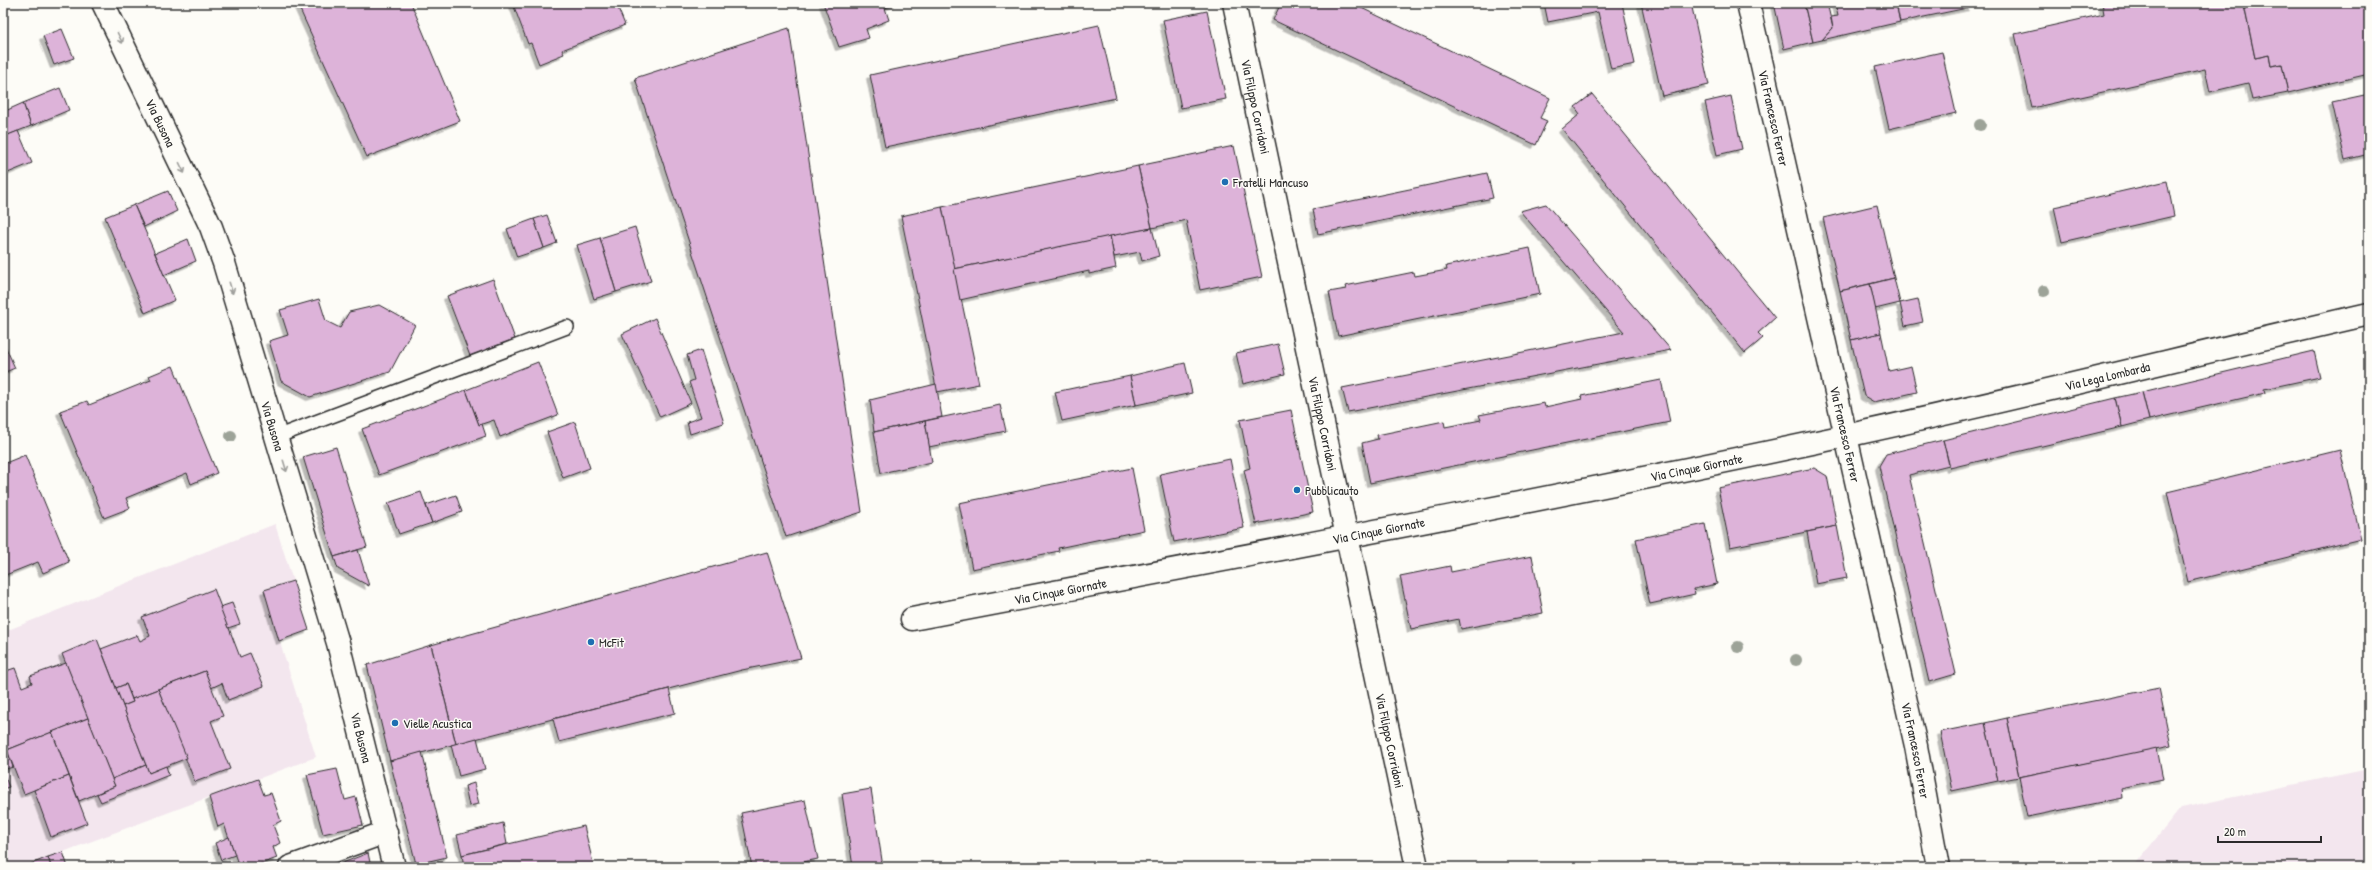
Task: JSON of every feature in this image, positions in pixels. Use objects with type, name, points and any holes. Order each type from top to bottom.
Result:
[{"type":"street","name":"Via Busona","points":[[103,3],[211,227],[224,263],[338,643],[394,867]]},
{"type":"street","name":"Via Filippo Corridoni","points":[[1234,3],[1417,867]]},
{"type":"street","name":"Via Francesco Ferrer","points":[[1748,3],[1916,746],[1938,867]]},
{"type":"street","name":"Via Lega Lombarda","points":[[1846,436],[2369,314]]},
{"type":"street","name":"Via Cinque Giornate","points":[[912,619],[1346,536],[1846,436]]},
{"type":"street","points":[[290,867],[386,832]]},
{"type":"lane","points":[[276,437],[566,327]]},
{"type":"shaded area","points":[[275,524],[293,581],[264,591],[316,757],[23,867],[3,867],[3,632]]},
{"type":"shaded area","points":[[2369,769],[2369,867],[2133,867],[2181,808]]},
{"type":"building","points":[[297,3],[411,3],[460,121],[367,157]]},
{"type":"building","points":[[616,3],[625,25],[562,50],[564,54],[539,64],[531,43],[528,44],[513,4]]},
{"type":"building","points":[[823,3],[898,3],[885,8],[889,20],[866,29],[869,38],[839,47]]},
{"type":"building","points":[[1281,3],[1351,3],[1550,98],[1540,118],[1547,121],[1536,145],[1273,20]]},
{"type":"building","points":[[1544,3],[1622,3],[1635,64],[1611,69],[1598,12],[1548,22]]},
{"type":"building","points":[[1641,3],[1691,3],[1709,85],[1662,96]]},
{"type":"building","points":[[1774,3],[1804,3],[1813,42],[1784,49]]},
{"type":"building","points":[[1804,3],[1827,3],[1833,28],[1822,40],[1813,42]]},
{"type":"building","points":[[1835,3],[1896,3],[1900,22],[1822,40],[1833,28],[1831,17],[1838,16]]},
{"type":"building","points":[[1896,3],[1971,3],[1972,7],[1900,22]]},
{"type":"building","points":[[2102,3],[2255,3],[2244,5],[2255,58],[2269,55],[2271,66],[2282,64],[2288,93],[2252,100],[2248,83],[2210,92],[2205,69],[2032,108],[2015,34],[2104,14]]},
{"type":"building","points":[[2255,3],[2369,3],[2369,74],[2288,93],[2282,64],[2271,66],[2269,55],[2255,58],[2244,5]]},
{"type":"building","points":[[1207,11],[1226,99],[1181,108],[1163,20]]},
{"type":"building","points":[[1099,25],[1116,98],[885,147],[870,75]]},
{"type":"building","points":[[789,28],[862,512],[786,537],[635,78]]},
{"type":"building","points":[[62,29],[74,58],[54,65],[43,36]]},
{"type":"building","points":[[1942,52],[1956,113],[1889,129],[1875,67]]},
{"type":"building","points":[[3,66],[7,75],[3,77]]},
{"type":"building","points":[[60,88],[69,110],[31,126],[23,103]]},
{"type":"building","points":[[1592,94],[1775,318],[1758,333],[1763,338],[1745,353],[1562,129],[1580,114],[1575,107]]},
{"type":"building","points":[[2369,94],[2369,154],[2345,160],[2332,102]]},
{"type":"building","points":[[1731,96],[1742,149],[1717,155],[1705,102]]},
{"type":"building","points":[[23,103],[31,126],[3,137],[3,112]]},
{"type":"building","points":[[18,131],[32,163],[3,175],[3,137]]},
{"type":"building","points":[[1234,146],[1262,277],[1200,290],[1186,220],[1152,228],[1138,166]]},
{"type":"building","points":[[1138,166],[1152,228],[954,269],[942,207]]},
{"type":"building","points":[[1487,173],[1493,198],[1318,234],[1313,209]]},
{"type":"building","points":[[2167,181],[2174,216],[2062,242],[2054,207]]},
{"type":"building","points":[[168,191],[177,211],[144,227],[134,205]]},
{"type":"building","points":[[1546,204],[1671,350],[1348,412],[1342,388],[1624,332],[1520,211]]},
{"type":"building","points":[[134,205],[175,300],[145,313],[105,217]]},
{"type":"building","points":[[1877,205],[1894,278],[1840,291],[1823,218]]},
{"type":"building","points":[[942,207],[979,384],[937,392],[901,216]]},
{"type":"building","points":[[547,215],[557,243],[544,248],[534,219]]},
{"type":"building","points":[[534,219],[544,248],[517,257],[507,229]]},
{"type":"building","points":[[635,227],[651,281],[616,292],[600,238]]},
{"type":"building","points":[[1152,228],[1159,256],[1142,261],[1140,252],[1114,257],[1110,236]]},
{"type":"building","points":[[1110,236],[1116,268],[1089,274],[1089,271],[960,300],[954,269]]},
{"type":"building","points":[[600,238],[616,292],[594,299],[577,245]]},
{"type":"building","points":[[188,239],[196,261],[164,275],[155,253]]},
{"type":"building","points":[[1530,248],[1540,294],[1338,336],[1329,292],[1346,289],[1345,286],[1414,272],[1415,276],[1447,270],[1446,266]]},
{"type":"building","points":[[1894,278],[1900,303],[1875,309],[1870,284]]},
{"type":"building","points":[[493,279],[515,339],[470,356],[447,296]]},
{"type":"building","points":[[1870,284],[1881,333],[1851,340],[1840,291]]},
{"type":"building","points":[[319,299],[326,321],[340,328],[349,312],[379,305],[415,325],[390,372],[310,397],[281,381],[269,341],[288,335],[280,310]]},
{"type":"building","points":[[1918,299],[1923,322],[1905,326],[1900,303]]},
{"type":"building","points":[[655,318],[691,403],[660,417],[622,334]]},
{"type":"building","points":[[1881,333],[1889,371],[1911,366],[1917,392],[1874,402],[1864,396],[1851,340]]},
{"type":"building","points":[[3,341],[15,368],[3,373]]},
{"type":"building","points":[[1278,344],[1285,374],[1243,384],[1236,353]]},
{"type":"building","points":[[701,350],[724,423],[690,434],[687,422],[701,417],[689,382],[694,380],[687,355]]},
{"type":"building","points":[[2314,351],[2320,377],[2264,389],[2265,393],[2149,420],[2142,392]]},
{"type":"building","points":[[538,362],[558,415],[500,437],[494,420],[479,425],[466,390]]},
{"type":"building","points":[[1185,363],[1192,393],[1136,405],[1130,376]]},
{"type":"building","points":[[173,366],[217,473],[191,484],[187,473],[126,498],[130,508],[104,518],[60,411],[87,401],[89,405],[151,380],[149,376]]},
{"type":"building","points":[[1130,376],[1136,405],[1062,421],[1055,392]]},
{"type":"building","points":[[1661,380],[1670,422],[1370,483],[1362,443],[1378,439],[1377,435],[1444,421],[1445,427],[1481,420],[1479,415],[1544,403],[1545,407],[1582,399],[1581,396]]},
{"type":"building","points":[[936,384],[942,417],[874,432],[870,400]]},
{"type":"building","points":[[466,390],[479,425],[482,424],[486,436],[379,475],[362,429]]},
{"type":"building","points":[[2142,392],[2149,420],[2122,427],[2115,398]]},
{"type":"building","points":[[2115,398],[2122,427],[1950,468],[1943,440]]},
{"type":"building","points":[[1000,405],[1006,431],[929,447],[925,421]]},
{"type":"building","points":[[1291,410],[1313,512],[1256,524],[1244,470],[1250,468],[1240,420]]},
{"type":"building","points":[[925,421],[932,462],[881,473],[874,432]]},
{"type":"building","points":[[575,422],[590,468],[563,478],[547,432]]},
{"type":"building","points":[[1943,440],[1949,465],[1909,475],[1956,674],[1929,682],[1879,466],[1886,454]]},
{"type":"building","points":[[336,447],[367,547],[334,557],[303,457]]},
{"type":"building","points":[[2340,450],[2361,539],[2188,582],[2167,492]]},
{"type":"building","points":[[25,455],[69,562],[43,573],[38,562],[3,576],[3,464]]},
{"type":"building","points":[[1230,459],[1244,528],[1174,542],[1160,474]]},
{"type":"building","points":[[1132,468],[1144,530],[1058,548],[1059,551],[972,569],[959,503]]},
{"type":"building","points":[[1814,468],[1827,476],[1837,526],[1730,547],[1718,488]]},
{"type":"building","points":[[421,492],[432,523],[399,534],[388,503]]},
{"type":"building","points":[[456,495],[462,512],[432,523],[426,505]]},
{"type":"building","points":[[1705,524],[1717,584],[1694,589],[1695,594],[1650,604],[1636,539]]},
{"type":"building","points":[[1837,526],[1847,578],[1816,584],[1807,532]]},
{"type":"building","points":[[358,550],[369,586],[338,569],[334,557]]},
{"type":"building","points":[[767,552],[801,658],[742,670],[456,744],[431,645]]},
{"type":"building","points":[[1532,556],[1543,613],[1461,629],[1459,619],[1411,629],[1400,576],[1450,566],[1451,572]]},
{"type":"building","points":[[293,581],[309,630],[279,641],[264,590]]},
{"type":"building","points":[[214,589],[240,657],[250,653],[264,686],[228,700],[222,683],[211,688],[205,671],[132,699],[126,684],[116,688],[101,649],[137,635],[140,641],[150,636],[142,617]]},
{"type":"building","points":[[232,603],[240,624],[228,628],[220,607]]},
{"type":"building","points":[[97,639],[146,765],[112,779],[62,654]]},
{"type":"building","points":[[431,645],[456,744],[390,761],[367,665]]},
{"type":"building","points":[[66,663],[88,718],[7,750],[13,767],[3,770],[3,672],[15,668],[22,687],[32,683],[30,676]]},
{"type":"building","points":[[205,671],[223,716],[211,721],[230,769],[195,782],[158,689]]},
{"type":"building","points":[[126,684],[133,702],[123,706],[116,688]]},
{"type":"building","points":[[2159,688],[2171,746],[2019,777],[2007,718]]},
{"type":"building","points":[[158,689],[187,758],[149,773],[123,706],[133,702],[132,699]]},
{"type":"building","points":[[669,689],[675,713],[559,742],[553,719]]},
{"type":"building","points":[[88,718],[115,786],[79,801],[52,732]]},
{"type":"building","points":[[2007,718],[2019,777],[1998,781],[1985,723]]},
{"type":"building","points":[[1985,723],[1998,781],[1952,791],[1940,732]]},
{"type":"building","points":[[52,732],[69,776],[24,794],[7,750]]},
{"type":"building","points":[[477,738],[485,769],[459,776],[451,745]]},
{"type":"building","points":[[2157,748],[2163,779],[2121,788],[2122,798],[2027,817],[2019,777]]},
{"type":"building","points":[[422,752],[447,857],[416,864],[390,761]]},
{"type":"building","points":[[146,765],[149,773],[166,766],[169,775],[101,802],[97,794],[115,786],[112,779]]},
{"type":"building","points":[[337,769],[345,800],[356,797],[363,825],[323,834],[307,775]]},
{"type":"building","points":[[3,772],[9,787],[3,789]]},
{"type":"building","points":[[69,776],[87,823],[51,837],[34,790]]},
{"type":"building","points":[[258,779],[264,795],[271,793],[281,821],[273,825],[280,843],[273,847],[277,858],[253,867],[239,867],[224,824],[218,827],[209,797]]},
{"type":"building","points":[[474,783],[479,804],[469,806],[465,786]]},
{"type":"building","points":[[871,789],[883,867],[853,867],[842,794]]},
{"type":"building","points":[[805,800],[818,859],[779,867],[752,867],[741,813]]},
{"type":"building","points":[[503,823],[507,844],[462,855],[457,835]]},
{"type":"building","points":[[584,826],[594,867],[464,867],[462,855]]},
{"type":"building","points":[[229,837],[235,855],[221,860],[215,843]]},
{"type":"building","points":[[63,852],[68,867],[51,867],[48,857]]},
{"type":"building","points":[[368,853],[371,867],[340,867],[340,864]]},
{"type":"building","points":[[48,857],[51,867],[30,867],[29,865]]},
{"type":"place","name":"Fratelli Mancuso","points":[[1225,182]]},
{"type":"place","name":"Pubblicauto","points":[[1297,490]]},
{"type":"place","name":"McFit","points":[[591,642]]},
{"type":"place","name":"Vielle Acustica","points":[[395,723]]}]
